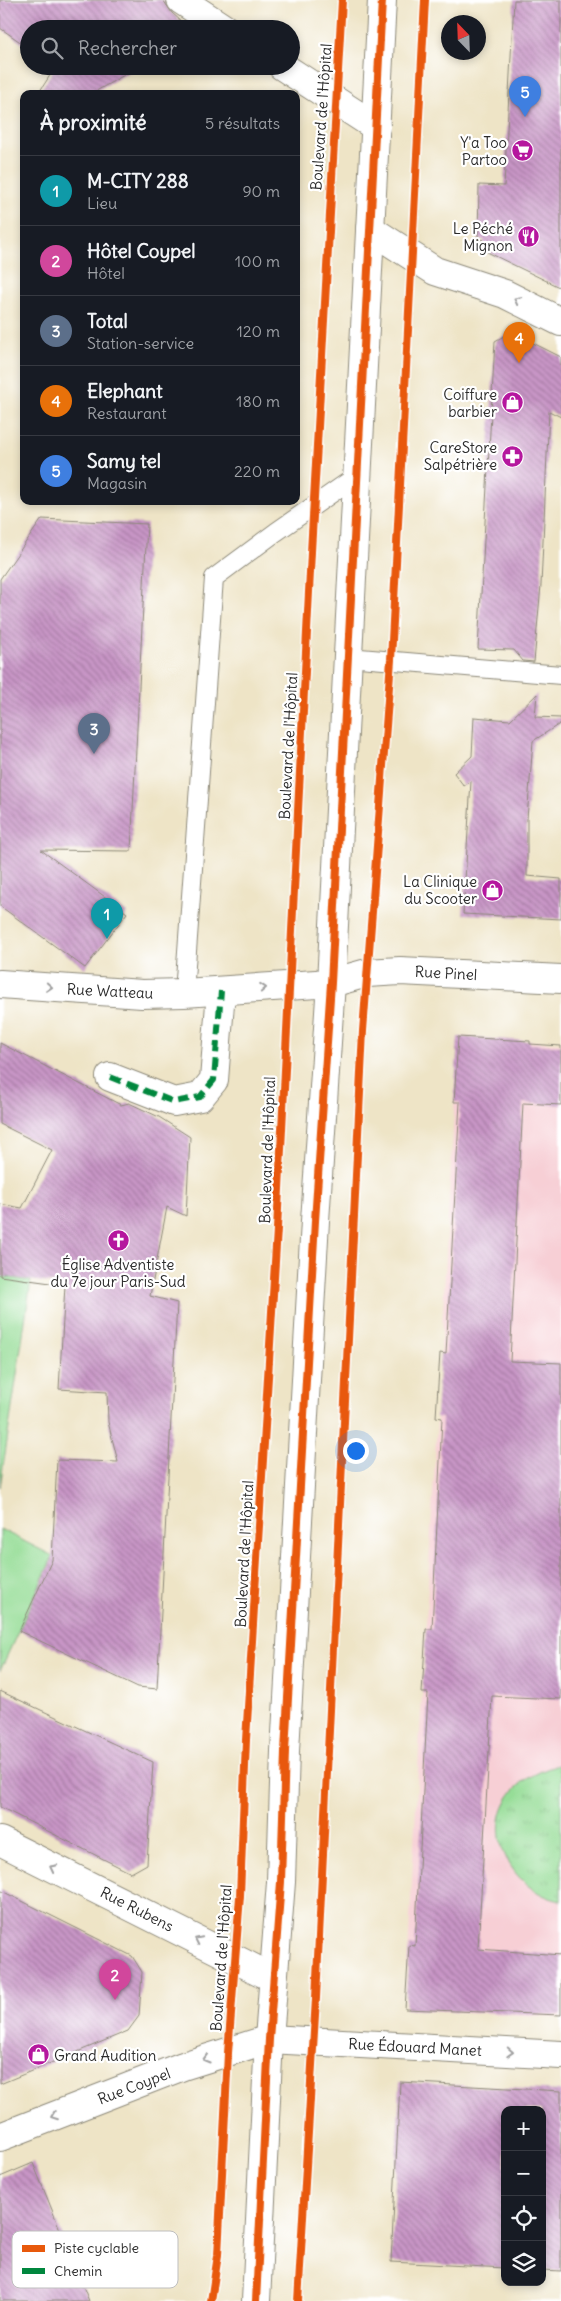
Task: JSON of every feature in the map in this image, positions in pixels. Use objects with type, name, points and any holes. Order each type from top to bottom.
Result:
[{"type":"main road","points":[[181,0],[211,20]]},
{"type":"main road","points":[[256,2301],[269,2040],[281,1882],[285,1751],[315,1221],[331,983],[358,475],[376,127],[377,5]]},
{"type":"main road","points":[[296,75],[376,127]]},
{"type":"main road","points":[[370,229],[435,271],[505,294],[561,322]]},
{"type":"main road","name":"Rue Pinel","points":[[331,983],[367,973],[400,970],[561,980]]},
{"type":"main road","name":"Rue Watteau","points":[[0,984],[142,994],[221,991],[331,983]]},
{"type":"main road","points":[[110,1077],[174,1102],[200,1097],[214,1080],[221,991]]},
{"type":"main road","name":"Rue Rubens","points":[[0,1841],[273,1978]]},
{"type":"main road","name":"Rue Édouard Manet","points":[[269,2040],[561,2055]]},
{"type":"main road","name":"Rue Coypel","points":[[0,2137],[183,2066],[269,2040]]},
{"type":"lane","points":[[184,993],[214,578],[358,475]]},
{"type":"lane","points":[[348,657],[561,675]]},
{"type":"shaded area","points":[[458,1037],[561,1043],[561,2017],[405,2009]]},
{"type":"green space","points":[[0,1276],[31,1281],[0,1487]]},
{"type":"green space","points":[[0,1529],[53,1556],[0,1671]]},
{"type":"green space","points":[[561,1764],[561,1901],[543,1895],[527,1885],[515,1872],[505,1856],[500,1838],[500,1820],[505,1803],[517,1787],[532,1776]]},
{"type":"building","points":[[0,0],[163,0],[172,13],[180,20],[20,20],[20,42],[0,28]]},
{"type":"building","points":[[514,0],[561,0],[561,288],[483,250],[484,240],[478,239],[479,185],[504,186]]},
{"type":"building","points":[[50,75],[124,75],[98,90],[41,90]]},
{"type":"building","points":[[511,332],[561,357],[561,417],[549,411],[541,585],[534,662],[523,661],[514,650],[478,649],[495,341]]},
{"type":"building","points":[[42,519],[147,524],[131,851],[41,850],[127,913],[85,968],[0,906],[0,579]]},
{"type":"building","points":[[537,694],[535,717],[561,718],[561,723],[533,741],[527,819],[527,876],[561,879],[561,919],[463,914],[471,781],[464,786],[454,773],[472,756],[474,717],[510,720]]},
{"type":"building","points":[[458,1037],[530,1041],[530,1044],[561,1046],[561,1105],[523,1103],[510,1361],[561,1363],[561,1699],[492,1696],[478,1949],[561,1955],[561,2015],[405,2009],[409,1945],[415,1946],[428,1693],[422,1693],[426,1629],[432,1629],[442,1418],[436,1417],[440,1353],[446,1354],[460,1102],[454,1102]]},
{"type":"building","points":[[0,1043],[121,1105],[129,1103],[159,1117],[190,1137],[186,1216],[167,1207],[150,1296],[177,1303],[157,1689],[138,1687],[19,1631],[52,1560],[57,1460],[118,1462],[108,1422],[107,1392],[59,1389],[65,1285],[0,1276],[0,1204],[22,1208],[52,1150],[0,1124]]},
{"type":"building","points":[[0,1691],[153,1762],[147,1864],[131,1873],[0,1807]]},
{"type":"building","points":[[0,1890],[132,1956],[142,1972],[139,2016],[128,2031],[0,2084]]},
{"type":"building","points":[[400,2082],[561,2091],[561,2271],[546,2270],[546,2106],[501,2106],[501,2268],[391,2262]]},
{"type":"building","points":[[33,2163],[61,2231],[12,2231],[12,2288],[84,2288],[89,2301],[0,2301],[0,2177]]},
{"type":"marked path","points":[[110,1077],[174,1102],[200,1097],[214,1080],[221,991]]},
{"type":"cycle path","name":"Boulevard de l'Hôpital","points":[[211,2301],[218,2255],[228,2053],[240,1896],[246,1740],[277,1229],[311,552],[342,0]]},
{"type":"cycle path","points":[[256,2301],[269,2039],[281,1882],[285,1751],[315,1221],[331,983],[382,0]]},
{"type":"cycle path","points":[[298,2301],[316,1998],[363,1031],[391,660],[425,0]]},
{"type":"place","name":"Samy tel","points":[[525,117]]},
{"type":"place","name":"Y'a Too Partoo","points":[[523,151]]},
{"type":"place","name":"Le Péché Mignon","points":[[529,237]]},
{"type":"place","name":"Elephant","points":[[519,363]]},
{"type":"place","name":"Coiffure barbier","points":[[513,403]]},
{"type":"place","name":"CareStore Salpétrière","points":[[513,456]]},
{"type":"place","name":"Total","points":[[94,754]]},
{"type":"place","name":"La Clinique du Scooter","points":[[493,890]]},
{"type":"place","name":"M-CITY 288","points":[[107,939]]},
{"type":"place","name":"Église Adventiste du 7e jour Paris-Sud","points":[[118,1241]]},
{"type":"place","name":"Hôtel Coypel","points":[[115,2000]]},
{"type":"place","name":"Grand Audition","points":[[38,2055]]}]
